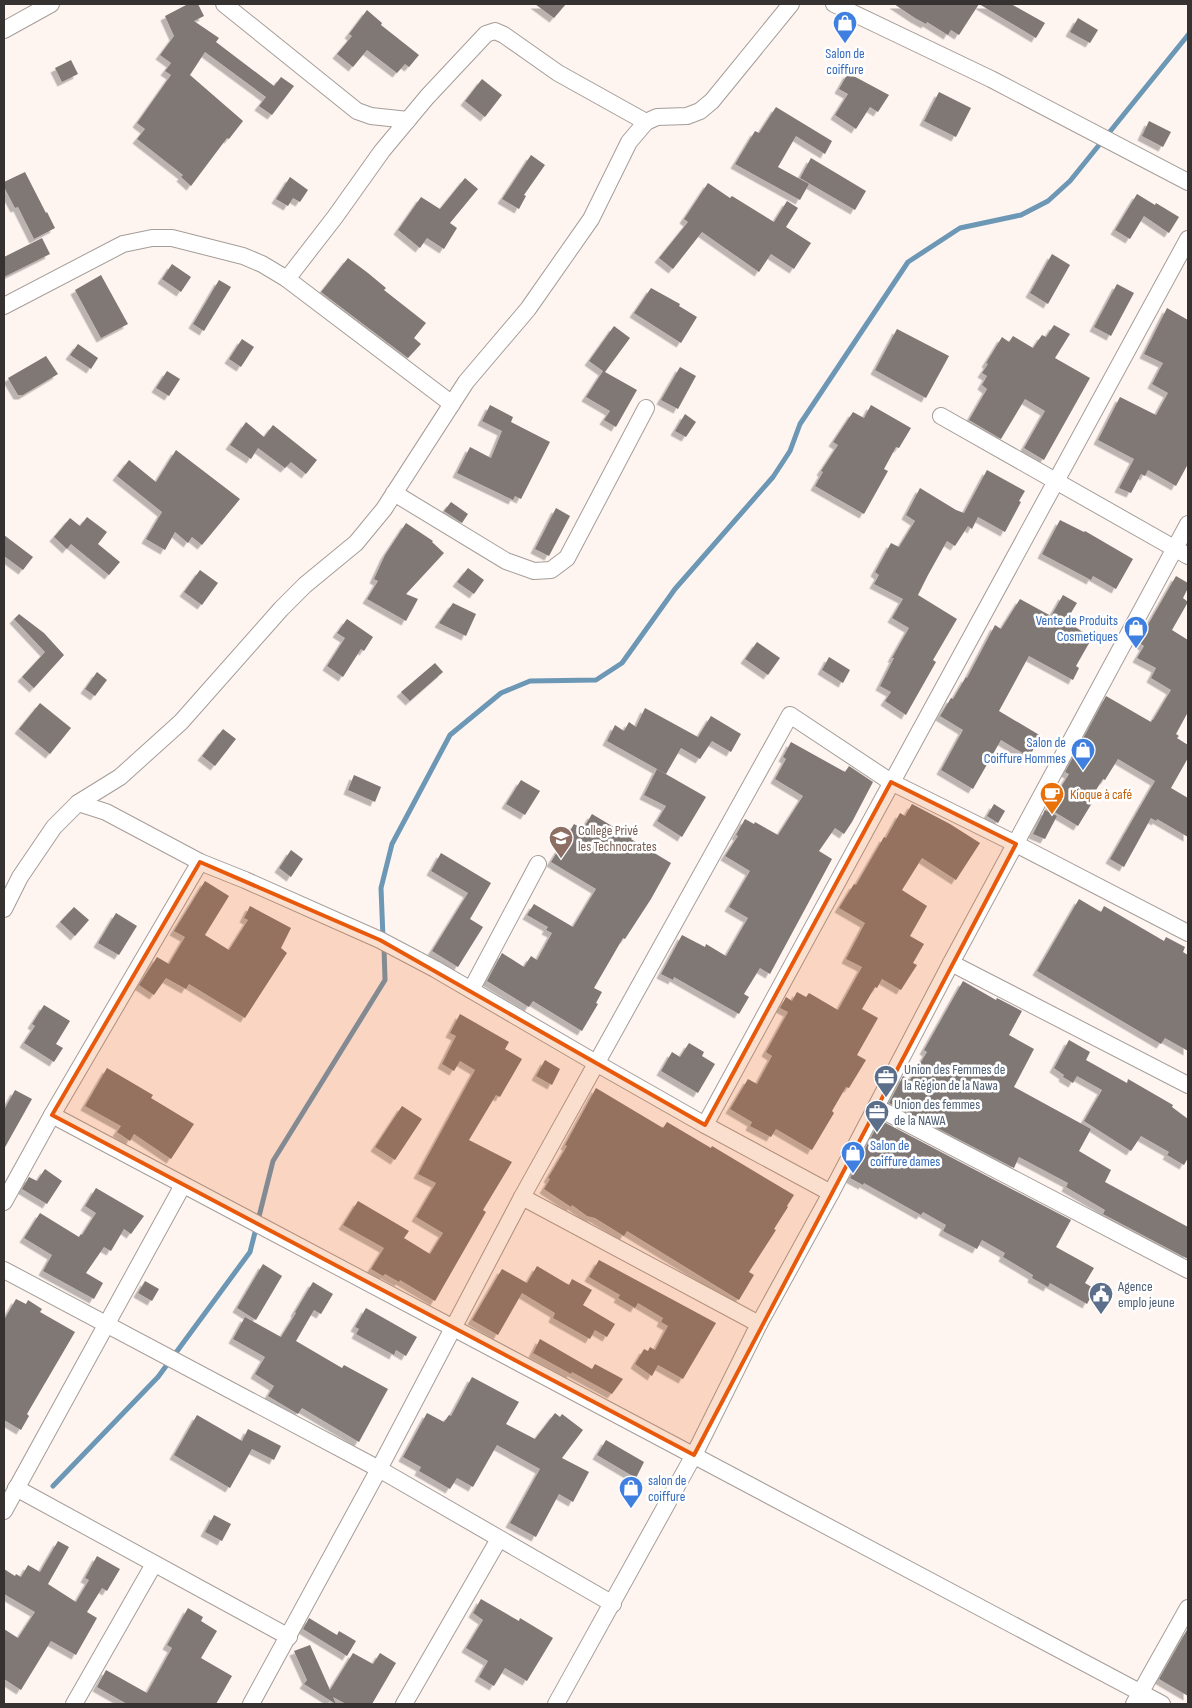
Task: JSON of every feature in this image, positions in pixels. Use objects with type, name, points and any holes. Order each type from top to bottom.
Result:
[{"type":"street","points":[[4,30],[51,4]]},
{"type":"street","points":[[224,4],[357,110],[371,116],[408,120]]},
{"type":"street","points":[[4,909],[20,877],[54,827],[78,803],[120,777],[180,722],[280,609],[305,585],[356,543],[384,509],[466,382],[528,309],[591,219],[629,142],[646,122],[657,117],[687,116],[700,111],[712,101],[791,4]]},
{"type":"street","points":[[834,4],[1018,92],[1188,182]]},
{"type":"street","points":[[287,279],[335,217],[382,151],[486,34],[495,31],[504,34],[558,73],[646,122]]},
{"type":"street","points":[[4,306],[123,244],[152,238],[172,238],[243,256],[262,264],[287,279],[452,404]]},
{"type":"street","points":[[705,1125],[1188,239]]},
{"type":"street","points":[[394,493],[506,561],[534,571],[550,570],[567,558],[646,408]]},
{"type":"street","points":[[942,416],[1055,482],[1182,552]]},
{"type":"street","points":[[556,1704],[694,1455],[759,1324],[831,1193],[951,963],[1016,844],[1182,552],[1188,524]]},
{"type":"street","points":[[251,1704],[379,1469],[522,1197],[790,715],[891,782],[1188,933]]},
{"type":"street","points":[[78,803],[106,812],[200,862],[380,940],[435,968],[705,1125],[831,1193]]},
{"type":"street","points":[[4,1202],[52,1115],[200,862]]},
{"type":"street","points":[[471,990],[538,864]]},
{"type":"street","points":[[951,963],[1188,1085]]},
{"type":"street","points":[[876,1107],[1188,1270]]},
{"type":"street","points":[[52,1115],[694,1455],[1137,1698],[1162,1704]]},
{"type":"street","points":[[4,1510],[183,1184]]},
{"type":"street","points":[[522,1197],[759,1324]]},
{"type":"street","points":[[4,1270],[379,1469],[613,1604]]},
{"type":"street","points":[[16,1488],[289,1637]]},
{"type":"street","points":[[404,1704],[499,1539]]},
{"type":"street","points":[[74,1704],[154,1564]]},
{"type":"street","points":[[1137,1698],[1188,1608]]},
{"type":"highlighted area","points":[[891,782],[1016,844],[694,1455],[52,1115],[200,862],[380,940],[705,1125]]},
{"type":"building","points":[[188,4],[198,4],[204,16],[194,21],[219,38],[216,42],[274,86],[281,77],[294,86],[272,115],[259,106],[266,97],[205,52],[190,75],[243,121],[229,139],[227,138],[191,186],[181,177],[183,175],[137,139],[145,129],[137,123],[171,75],[165,71],[171,63],[160,55],[174,36],[165,16]]},
{"type":"building","points":[[535,4],[566,4],[554,18]]},
{"type":"building","points":[[894,4],[979,4],[959,35],[951,30],[948,35],[927,22],[926,24],[915,18]]},
{"type":"building","points":[[979,4],[1011,4],[1045,23],[1036,38]]},
{"type":"building","points":[[367,10],[382,23],[381,25],[419,55],[409,67],[405,64],[397,73],[367,50],[353,67],[337,54],[352,36],[349,34]]},
{"type":"building","points":[[1078,18],[1098,30],[1090,43],[1070,32]]},
{"type":"building","points":[[71,60],[78,74],[62,82],[55,68]]},
{"type":"building","points":[[848,73],[889,95],[878,112],[870,107],[856,129],[835,115],[848,94],[839,89]]},
{"type":"building","points":[[482,79],[502,95],[485,117],[465,101]]},
{"type":"building","points":[[939,92],[971,108],[956,137],[924,121]]},
{"type":"building","points":[[776,107],[832,141],[825,154],[796,136],[778,167],[809,184],[800,200],[735,164],[755,131],[759,133]]},
{"type":"building","points":[[1149,121],[1171,132],[1163,147],[1142,136]]},
{"type":"building","points":[[531,155],[545,165],[524,195],[526,196],[519,209],[502,199]]},
{"type":"building","points":[[811,158],[866,191],[855,210],[800,178]]},
{"type":"building","points":[[25,172],[55,228],[34,239],[18,207],[15,208],[4,187],[4,182]]},
{"type":"building","points":[[290,177],[308,190],[300,202],[293,198],[288,206],[276,199]]},
{"type":"building","points":[[465,178],[478,189],[450,223],[457,228],[444,249],[427,238],[420,248],[398,230],[421,197],[440,209]]},
{"type":"building","points":[[708,183],[730,198],[732,196],[774,222],[787,201],[798,208],[786,227],[811,243],[794,269],[771,254],[759,272],[702,232],[673,269],[659,258],[688,222],[684,219]]},
{"type":"building","points":[[1137,194],[1179,217],[1169,233],[1144,216],[1130,239],[1115,230]]},
{"type":"building","points":[[42,238],[50,254],[4,277],[4,257]]},
{"type":"building","points":[[1052,254],[1070,265],[1048,304],[1030,293]]},
{"type":"building","points":[[348,258],[386,288],[384,290],[426,323],[414,338],[421,344],[408,358],[321,292]]},
{"type":"building","points":[[172,264],[191,277],[181,292],[162,279]]},
{"type":"building","points":[[101,275],[128,324],[101,338],[75,290]]},
{"type":"building","points":[[219,280],[231,287],[204,331],[193,324]]},
{"type":"building","points":[[1117,284],[1134,293],[1111,336],[1094,327]]},
{"type":"building","points":[[651,288],[680,304],[679,306],[697,317],[681,343],[634,313]]},
{"type":"building","points":[[1167,308],[1188,320],[1188,464],[1176,486],[1148,470],[1145,476],[1141,474],[1131,493],[1119,488],[1134,459],[1098,440],[1120,397],[1156,415],[1168,393],[1152,384],[1163,363],[1144,354]]},
{"type":"building","points":[[1054,325],[1070,334],[1055,358],[1090,378],[1044,460],[1024,448],[1045,411],[1025,399],[1001,439],[969,420],[987,389],[982,385],[987,376],[982,373],[1002,337],[1009,342],[1013,336],[1033,348],[1042,335],[1046,337]]},
{"type":"building","points":[[614,326],[630,338],[605,372],[637,390],[616,427],[604,420],[610,411],[586,397],[603,371],[589,361]]},
{"type":"building","points":[[897,329],[949,356],[926,398],[875,370]]},
{"type":"building","points":[[242,339],[254,347],[241,367],[229,359]]},
{"type":"building","points":[[78,344],[98,358],[91,369],[70,355]]},
{"type":"building","points":[[46,356],[58,374],[23,395],[18,395],[8,378]]},
{"type":"building","points":[[680,367],[696,376],[678,409],[661,400]]},
{"type":"building","points":[[167,371],[180,379],[169,396],[156,388]]},
{"type":"building","points":[[490,405],[513,417],[511,422],[550,442],[521,499],[515,496],[513,500],[457,473],[470,447],[491,458],[502,431],[482,421]]},
{"type":"building","points":[[871,405],[911,428],[899,448],[896,447],[884,469],[888,471],[864,514],[815,486],[823,472],[821,471],[838,445],[833,442],[853,412],[864,418]]},
{"type":"building","points":[[685,414],[696,422],[686,437],[675,431]]},
{"type":"building","points":[[246,422],[264,437],[273,425],[317,460],[306,474],[291,462],[285,468],[258,448],[251,459],[230,445]]},
{"type":"building","points":[[176,450],[240,499],[202,545],[192,537],[188,543],[175,532],[165,550],[146,539],[162,512],[117,476],[129,460],[156,482]]},
{"type":"building","points":[[987,470],[1025,491],[1005,532],[978,517],[972,529],[968,526],[955,546],[947,541],[928,575],[918,595],[957,619],[933,660],[936,662],[906,715],[885,701],[891,692],[880,686],[894,658],[892,658],[909,628],[892,618],[903,599],[874,584],[879,575],[875,572],[891,543],[899,547],[915,521],[906,515],[920,488],[964,513]]},
{"type":"building","points":[[451,502],[468,514],[462,523],[444,511]]},
{"type":"building","points":[[556,508],[570,516],[549,556],[535,549]]},
{"type":"building","points":[[87,517],[107,532],[98,544],[120,562],[109,575],[71,544],[67,549],[54,537],[70,518],[80,526]]},
{"type":"building","points":[[1060,520],[1085,531],[1133,559],[1116,589],[1093,576],[1091,580],[1042,554]]},
{"type":"building","points":[[406,523],[433,541],[444,553],[406,594],[418,599],[406,621],[367,599],[378,581],[374,579],[385,555]]},
{"type":"building","points":[[4,535],[33,557],[23,570],[4,556]]},
{"type":"building","points":[[468,568],[484,580],[474,594],[457,582]]},
{"type":"building","points":[[200,570],[218,583],[202,605],[184,592]]},
{"type":"building","points":[[1176,576],[1188,583],[1188,588],[1183,598],[1188,602],[1172,630],[1188,640],[1188,712],[1176,734],[1179,736],[1177,738],[1188,745],[1188,758],[1171,788],[1188,798],[1188,837],[1157,819],[1156,821],[1151,818],[1124,867],[1110,859],[1155,781],[1118,759],[1089,801],[1092,803],[1078,826],[1048,808],[1069,774],[1065,772],[1106,696],[1151,722],[1171,690],[1151,678],[1156,668],[1137,658],[1144,646],[1138,642]]},
{"type":"building","points":[[1063,595],[1077,603],[1066,621],[1092,638],[1076,666],[1079,668],[1073,680],[1029,656],[999,711],[1041,736],[1029,757],[1001,740],[973,789],[941,770],[963,730],[940,716],[967,678],[995,625],[1001,629],[1020,599],[1051,616]]},
{"type":"building","points":[[453,603],[476,614],[466,636],[439,623]]},
{"type":"building","points":[[19,614],[44,633],[64,655],[34,688],[22,677],[45,652],[14,619]]},
{"type":"building","points":[[347,619],[373,637],[364,651],[361,649],[343,677],[327,666],[345,638],[337,633]]},
{"type":"building","points":[[757,642],[780,658],[768,675],[745,659]]},
{"type":"building","points":[[829,657],[850,670],[843,683],[822,670]]},
{"type":"building","points":[[435,663],[443,672],[410,701],[401,692]]},
{"type":"building","points":[[97,672],[107,680],[95,696],[85,689]]},
{"type":"building","points":[[40,703],[71,728],[50,754],[19,729]]},
{"type":"building","points":[[645,708],[698,737],[711,716],[741,734],[731,752],[712,741],[700,759],[681,748],[666,774],[607,741],[615,725],[624,731],[629,722],[636,727]]},
{"type":"building","points":[[223,729],[236,739],[215,766],[202,756]]},
{"type":"building","points":[[791,742],[845,772],[849,766],[873,782],[844,834],[835,828],[819,851],[832,859],[770,974],[760,968],[744,994],[749,997],[739,1014],[674,977],[673,980],[661,974],[682,935],[705,947],[706,944],[726,956],[748,918],[729,907],[750,871],[725,856],[738,836],[736,835],[745,819],[754,824],[755,822],[778,835],[803,796],[775,779],[786,759],[783,757]]},
{"type":"building","points":[[657,769],[706,797],[682,837],[657,821],[666,806],[644,795]]},
{"type":"building","points":[[354,775],[381,787],[375,802],[348,790]]},
{"type":"building","points":[[521,780],[540,791],[525,815],[506,804]]},
{"type":"building","points":[[912,804],[950,824],[980,843],[956,880],[922,858],[902,890],[927,906],[910,936],[924,944],[913,963],[917,965],[901,990],[882,979],[862,1009],[878,1018],[857,1055],[866,1060],[849,1088],[846,1087],[832,1111],[834,1113],[812,1150],[776,1129],[771,1137],[750,1126],[752,1122],[730,1109],[748,1079],[757,1084],[772,1056],[766,1052],[788,1012],[780,1008],[786,997],[792,1001],[797,992],[806,997],[809,993],[838,1010],[862,967],[846,959],[865,923],[839,908],[854,884],[856,885],[900,813],[905,816]]},
{"type":"building","points":[[994,804],[1005,811],[998,823],[987,816]]},
{"type":"building","points":[[1045,810],[1057,816],[1045,839],[1033,834]]},
{"type":"building","points":[[592,814],[671,863],[651,899],[625,939],[623,938],[594,988],[602,992],[596,1003],[598,1004],[582,1031],[533,1001],[529,1007],[487,981],[502,953],[524,967],[531,956],[537,960],[552,933],[546,930],[548,927],[527,915],[534,904],[573,927],[596,889],[551,862],[574,824],[583,829]]},
{"type":"building","points":[[291,850],[303,859],[291,877],[279,868]]},
{"type":"building","points":[[441,853],[491,883],[470,919],[483,927],[458,967],[432,951],[468,893],[431,871]]},
{"type":"building","points":[[205,881],[229,896],[205,935],[229,950],[248,920],[244,918],[250,906],[291,928],[281,948],[287,953],[245,1018],[189,984],[186,989],[166,978],[154,995],[139,985],[157,957],[169,964],[185,937],[174,931]]},
{"type":"building","points":[[1079,899],[1101,912],[1104,906],[1164,941],[1166,937],[1185,947],[1183,952],[1188,955],[1188,1051],[1165,1038],[1161,1044],[1037,971]]},
{"type":"building","points":[[74,907],[89,920],[75,936],[60,922]]},
{"type":"building","points":[[116,913],[137,926],[119,955],[98,943]]},
{"type":"building","points":[[963,981],[996,1000],[997,998],[1022,1011],[1009,1035],[1034,1049],[1014,1087],[1091,1129],[1079,1151],[1111,1170],[1105,1182],[1188,1227],[1188,1259],[1103,1214],[1105,1210],[1066,1187],[1068,1183],[1019,1157],[1014,1168],[889,1103],[903,1076],[910,1080],[927,1052],[924,1050]]},
{"type":"building","points":[[44,1005],[70,1021],[56,1044],[63,1048],[54,1062],[24,1043],[35,1026],[32,1024]]},
{"type":"building","points":[[460,1014],[509,1042],[505,1049],[522,1059],[500,1097],[496,1095],[469,1140],[512,1162],[483,1210],[486,1212],[435,1301],[400,1280],[399,1282],[385,1274],[383,1276],[371,1269],[384,1248],[343,1225],[358,1201],[409,1231],[404,1238],[430,1254],[443,1233],[416,1217],[436,1183],[418,1174],[475,1070],[460,1061],[454,1071],[442,1064],[456,1036],[450,1033]]},
{"type":"building","points":[[1069,1040],[1090,1052],[1086,1060],[1127,1083],[1128,1079],[1173,1105],[1172,1107],[1188,1119],[1188,1158],[1184,1165],[1167,1155],[1169,1152],[1141,1136],[1131,1151],[1084,1121],[1102,1090],[1077,1076],[1073,1083],[1054,1068]]},
{"type":"building","points":[[689,1043],[704,1052],[702,1056],[715,1064],[698,1093],[661,1071],[672,1052],[680,1057]]},
{"type":"building","points":[[545,1060],[560,1069],[552,1085],[536,1076]]},
{"type":"building","points":[[107,1068],[153,1095],[151,1098],[194,1124],[171,1159],[134,1134],[130,1141],[117,1132],[121,1126],[85,1106]]},
{"type":"building","points":[[596,1088],[663,1128],[667,1122],[711,1148],[712,1146],[794,1195],[774,1229],[776,1230],[749,1272],[754,1275],[739,1300],[627,1231],[624,1236],[595,1218],[587,1216],[572,1205],[571,1207],[544,1189]]},
{"type":"building","points":[[15,1090],[32,1099],[4,1149],[4,1110]]},
{"type":"building","points":[[402,1106],[422,1119],[395,1160],[375,1147]]},
{"type":"building","points":[[880,1120],[1071,1220],[1056,1247],[1094,1268],[1085,1283],[1095,1289],[1087,1304],[1050,1283],[1048,1287],[1032,1278],[1033,1275],[1003,1257],[1005,1253],[982,1240],[977,1249],[943,1231],[946,1225],[923,1212],[921,1215],[864,1183],[863,1185],[850,1178]]},
{"type":"building","points":[[45,1169],[62,1181],[47,1204],[22,1189],[29,1177],[37,1181]]},
{"type":"building","points":[[96,1188],[144,1216],[131,1234],[124,1229],[111,1251],[104,1247],[86,1273],[103,1283],[94,1299],[43,1271],[52,1255],[24,1238],[40,1213],[79,1237],[82,1235],[96,1213],[85,1206]]},
{"type":"building","points":[[599,1260],[716,1323],[683,1379],[658,1365],[652,1376],[635,1364],[644,1349],[648,1351],[650,1347],[655,1350],[668,1326],[661,1322],[663,1318],[638,1303],[635,1308],[618,1298],[620,1295],[589,1277]]},
{"type":"building","points":[[263,1264],[282,1276],[256,1320],[237,1308]]},
{"type":"building","points":[[537,1266],[569,1285],[572,1279],[592,1290],[583,1305],[615,1324],[607,1337],[595,1330],[590,1339],[553,1318],[555,1313],[522,1293],[498,1335],[472,1320],[502,1269],[527,1283]]},
{"type":"building","points":[[145,1281],[159,1289],[152,1301],[138,1293]]},
{"type":"building","points":[[313,1282],[333,1294],[321,1314],[314,1310],[296,1341],[342,1368],[344,1365],[388,1389],[359,1442],[302,1408],[298,1414],[268,1396],[274,1386],[255,1374],[265,1357],[233,1339],[245,1317],[281,1337]]},
{"type":"building","points":[[16,1299],[26,1304],[28,1300],[42,1309],[40,1312],[75,1332],[27,1414],[29,1416],[21,1430],[4,1420],[4,1320]]},
{"type":"building","points":[[366,1308],[417,1337],[406,1356],[396,1350],[394,1355],[356,1334],[359,1329],[355,1327]]},
{"type":"building","points":[[540,1339],[592,1369],[595,1364],[623,1379],[612,1394],[533,1353]]},
{"type":"building","points":[[472,1377],[519,1402],[506,1424],[535,1439],[555,1413],[560,1417],[562,1414],[583,1430],[562,1458],[589,1472],[573,1502],[559,1494],[536,1537],[510,1523],[540,1469],[497,1445],[473,1487],[457,1478],[450,1489],[419,1471],[421,1467],[403,1457],[427,1413],[444,1422],[449,1415],[451,1416]]},
{"type":"building","points":[[197,1415],[242,1441],[248,1429],[281,1446],[274,1460],[252,1449],[230,1488],[174,1455]]},
{"type":"building","points":[[606,1440],[644,1462],[636,1478],[597,1455]]},
{"type":"building","points":[[214,1515],[231,1524],[222,1541],[205,1532]]},
{"type":"building","points":[[58,1541],[69,1547],[48,1584],[76,1602],[89,1580],[85,1578],[97,1556],[120,1569],[107,1591],[102,1588],[87,1612],[97,1618],[76,1655],[51,1641],[21,1690],[4,1679],[4,1629],[18,1638],[35,1612],[4,1594],[4,1569],[15,1576],[16,1574],[21,1577],[28,1565],[40,1572]]},
{"type":"building","points":[[481,1599],[519,1621],[520,1618],[553,1638],[527,1681],[505,1668],[494,1686],[479,1677],[488,1661],[466,1648],[483,1620],[473,1613]]},
{"type":"building","points":[[188,1608],[203,1617],[201,1621],[217,1631],[201,1658],[232,1676],[216,1704],[127,1704],[97,1687],[106,1670],[147,1693],[172,1648],[167,1645]]},
{"type":"building","points":[[309,1618],[337,1635],[339,1631],[356,1641],[347,1656],[303,1629]]},
{"type":"building","points":[[1188,1628],[1188,1696],[1159,1679]]},
{"type":"building","points":[[310,1645],[330,1690],[353,1653],[373,1664],[380,1653],[396,1663],[372,1704],[346,1704],[333,1697],[336,1704],[304,1684],[307,1680],[294,1651]]},
{"type":"waterway","points":[[383,938],[381,888],[392,844],[450,735],[501,693],[530,681],[596,680],[622,663],[675,589],[773,477],[790,451],[800,424],[908,262],[960,228],[1021,215],[1048,201],[1070,181],[1188,35]]},
{"type":"waterway","points":[[53,1486],[158,1377],[250,1252],[273,1161],[385,980],[384,947]]},
{"type":"place","name":"Salon de coiffure","points":[[845,44]]},
{"type":"place","name":"Vente de Produits Cosmetiques","points":[[1136,649]]},
{"type":"place","name":"Salon de Coiffure Hommes","points":[[1083,771]]},
{"type":"place","name":"Kioque à café","points":[[1052,815]]},
{"type":"place","name":"College Privé les Technocrates","points":[[561,859]]},
{"type":"place","name":"Union des Femmes de la Région de la Nawa","points":[[886,1098]]},
{"type":"place","name":"Union des femmes de la NAWA","points":[[877,1133]]},
{"type":"place","name":"Salon de coiffure dames","points":[[853,1174]]},
{"type":"place","name":"Agence emplo jeune","points":[[1101,1315]]},
{"type":"place","name":"salon de coiffure","points":[[631,1509]]}]
